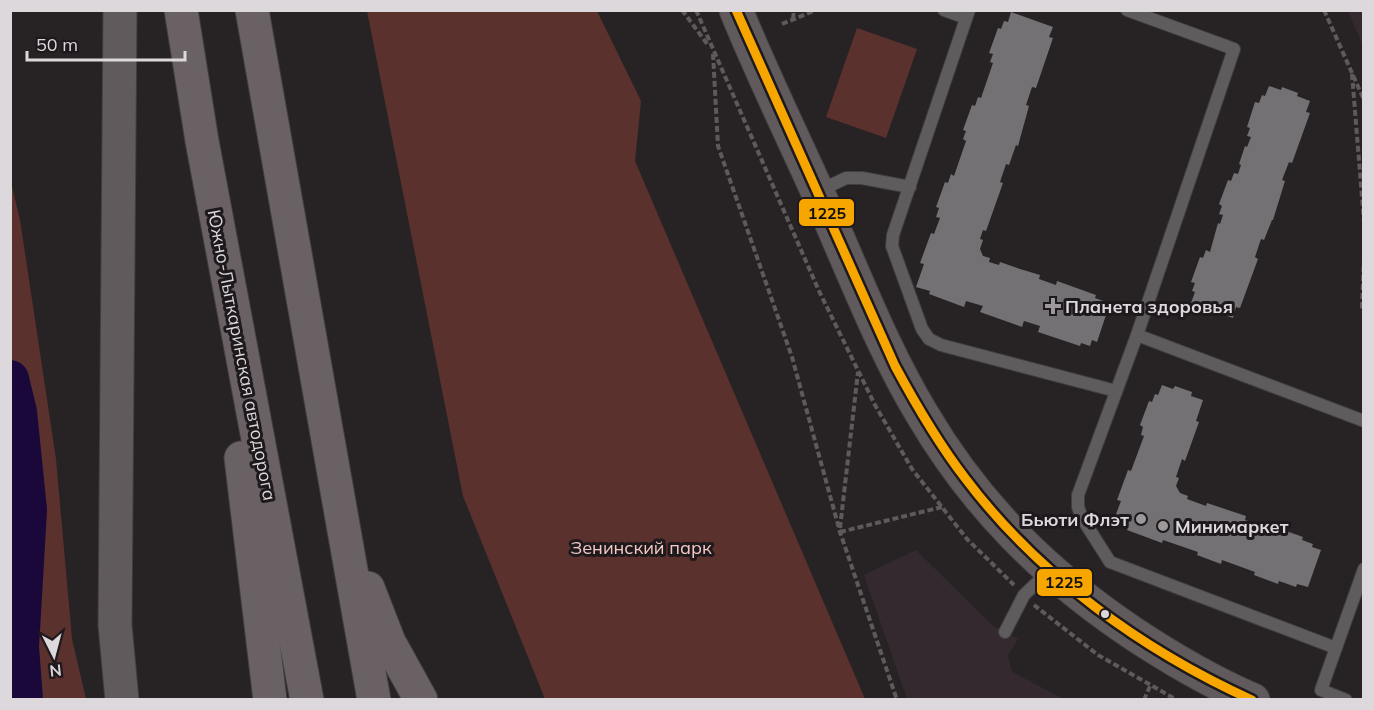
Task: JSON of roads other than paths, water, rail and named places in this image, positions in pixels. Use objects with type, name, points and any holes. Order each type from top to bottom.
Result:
[{"type":"main road","name":"Южно-Лыткаринская автодорога","points":[[181,10],[202,141],[307,699]]},
{"type":"main road","points":[[252,10],[374,699]]},
{"type":"main road","points":[[202,141],[270,699]]},
{"type":"main road","points":[[339,509],[389,642],[422,699]]},
{"type":"street","points":[[120,10],[116,625],[122,699]]},
{"type":"street","points":[[736,10],[887,348],[921,414],[950,459],[1018,542],[1103,614],[1224,688],[1253,699]]},
{"type":"lane","points":[[944,10],[968,14],[892,246],[922,329],[929,339],[941,345],[1116,391]]},
{"type":"lane","points":[[1127,10],[1234,49],[1137,335],[1078,495],[1078,507],[1082,518],[1110,562],[1336,648]]},
{"type":"lane","points":[[818,191],[846,178],[862,178],[910,187]]},
{"type":"lane","points":[[1137,335],[1364,421]]},
{"type":"lane","points":[[1346,699],[1320,695],[1364,569]]},
{"type":"lane","points":[[1005,632],[1024,595],[1050,570]]},
{"type":"waterway","points":[[10,379],[18,412],[28,510],[20,647],[24,700]]},
{"type":"place","name":"Планета здоровья","points":[[1053,306]]},
{"type":"place","name":"Бьюти Флэт","points":[[1141,519]]},
{"type":"place","name":"Минимаркет","points":[[1163,526]]},
{"type":"park label","name":"Зенинский парк","points":[[641,547]]}]
